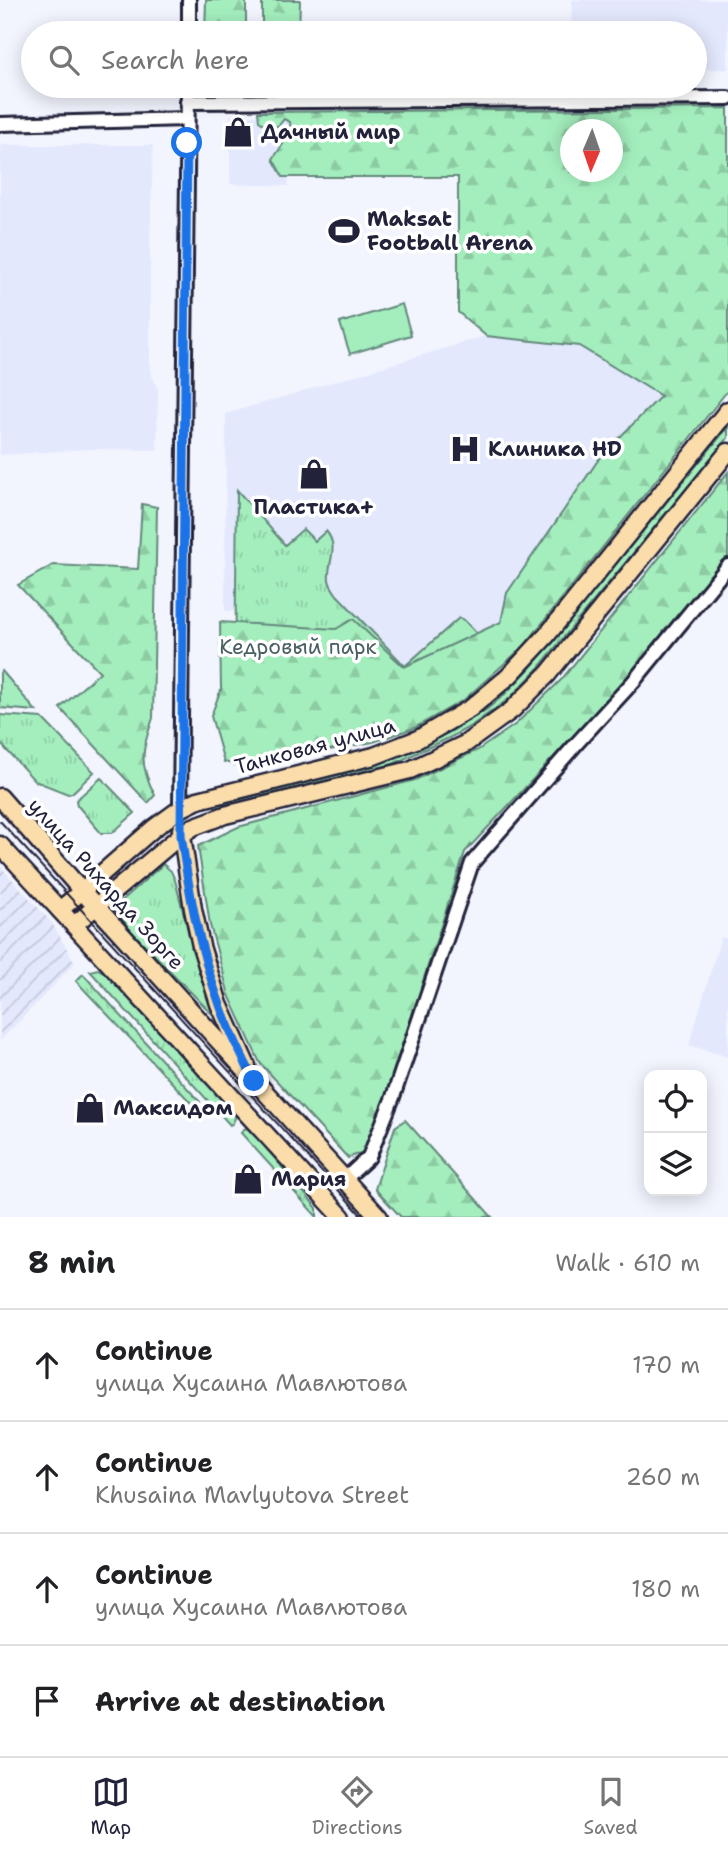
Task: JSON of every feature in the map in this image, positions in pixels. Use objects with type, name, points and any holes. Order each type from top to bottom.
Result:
[{"type":"main road","name":"Танковая улица","points":[[60,910],[154,828],[198,800],[374,756],[418,739],[471,708],[509,676],[547,635],[728,410]]},
{"type":"main road","name":"Танковая улица","points":[[74,925],[193,827],[217,817],[410,770],[465,744],[512,710],[548,674],[728,452]]},
{"type":"main road","name":"улица Рихарда Зорге","points":[[0,797],[379,1217]]},
{"type":"main road","points":[[180,809],[181,835],[201,946],[219,1004],[254,1081]]},
{"type":"main road","points":[[0,845],[335,1215]]},
{"type":"street","points":[[189,0],[189,21]]},
{"type":"street","points":[[707,97],[728,97]]},
{"type":"street","points":[[180,809],[187,98]]},
{"type":"street","points":[[187,102],[620,98]]},
{"type":"street","points":[[0,124],[187,119]]},
{"type":"street","points":[[345,1179],[369,1157],[393,1097],[472,863],[633,682],[728,566]]},
{"type":"shaded area","points":[[572,0],[728,0],[728,69],[707,69],[707,21],[571,21]]},
{"type":"shaded area","points":[[230,115],[294,115],[288,186],[230,184],[230,145],[233,142],[233,129],[230,126]]},
{"type":"shaded area","points":[[0,145],[153,145],[150,371],[158,390],[157,450],[89,449],[0,455]]},
{"type":"shaded area","points":[[486,336],[579,346],[662,396],[601,456],[507,593],[501,622],[404,667],[348,614],[225,611],[226,414]]},
{"type":"shaded area","points":[[0,866],[52,923],[75,963],[0,1041]]},
{"type":"shaded area","points":[[721,937],[728,940],[728,1057],[689,1045]]},
{"type":"green space","points":[[206,0],[246,0],[246,21],[205,21]]},
{"type":"green space","points":[[262,0],[300,0],[299,21],[262,21]]},
{"type":"green space","points":[[728,108],[728,390],[524,646],[465,699],[414,728],[373,742],[240,766],[224,762],[211,716],[221,689],[220,622],[336,629],[353,619],[404,667],[501,622],[507,593],[601,456],[661,396],[579,346],[486,336],[458,312],[458,177],[283,177],[273,159],[291,132],[290,122],[284,119],[278,126],[268,127],[259,121],[258,112]]},
{"type":"green space","points":[[402,304],[411,335],[350,354],[340,323]]},
{"type":"green space","points":[[728,427],[728,438],[536,671],[510,698],[471,726],[393,764],[220,807],[210,805],[218,800],[390,759],[450,732],[486,710],[531,667]]},
{"type":"green space","points":[[728,472],[728,559],[633,672],[465,852],[368,1150],[348,1158],[260,1063],[229,995],[210,925],[198,846],[238,827],[415,780],[478,750],[516,724],[562,679]]},
{"type":"green space","name":"Кедровый парк","points":[[237,490],[285,545],[303,529],[315,541],[326,531],[333,549],[329,574],[332,588],[405,666],[459,618],[479,636],[407,671],[235,686]]},
{"type":"green space","points":[[142,504],[157,507],[153,718],[144,748],[146,774],[155,795],[148,803],[60,708],[100,672],[18,585],[53,565],[138,569]]},
{"type":"green space","points":[[2,671],[36,711],[0,708]]},
{"type":"green space","points":[[0,715],[42,718],[94,772],[68,794],[35,781],[0,743]]},
{"type":"green space","points":[[101,778],[135,813],[112,833],[101,833],[77,805],[76,800]]},
{"type":"green space","points":[[163,864],[171,871],[175,880],[220,1022],[130,930],[118,913],[116,906]]},
{"type":"green space","points":[[98,969],[143,1010],[237,1113],[233,1123],[230,1125],[90,971]]},
{"type":"green space","points":[[83,974],[200,1102],[195,1107],[76,981]]},
{"type":"green space","points":[[405,1120],[492,1217],[401,1217],[375,1189],[395,1127]]},
{"type":"green space","points":[[249,1128],[317,1208],[317,1217],[241,1133]]},
{"type":"tram line","points":[[0,821],[363,1217]]},
{"type":"place","name":"Дачный мир","points":[[238,132]]},
{"type":"place","name":"Maksat Football Arena","points":[[344,231]]},
{"type":"place","name":"Клиника HD","points":[[465,449]]},
{"type":"place","name":"Пластика+","points":[[314,474]]},
{"type":"place","name":"Максидом","points":[[90,1108]]},
{"type":"place","name":"Мария","points":[[248,1179]]},
{"type":"route","points":[[187,143],[181,835],[201,946],[219,1004],[254,1081]]}]
